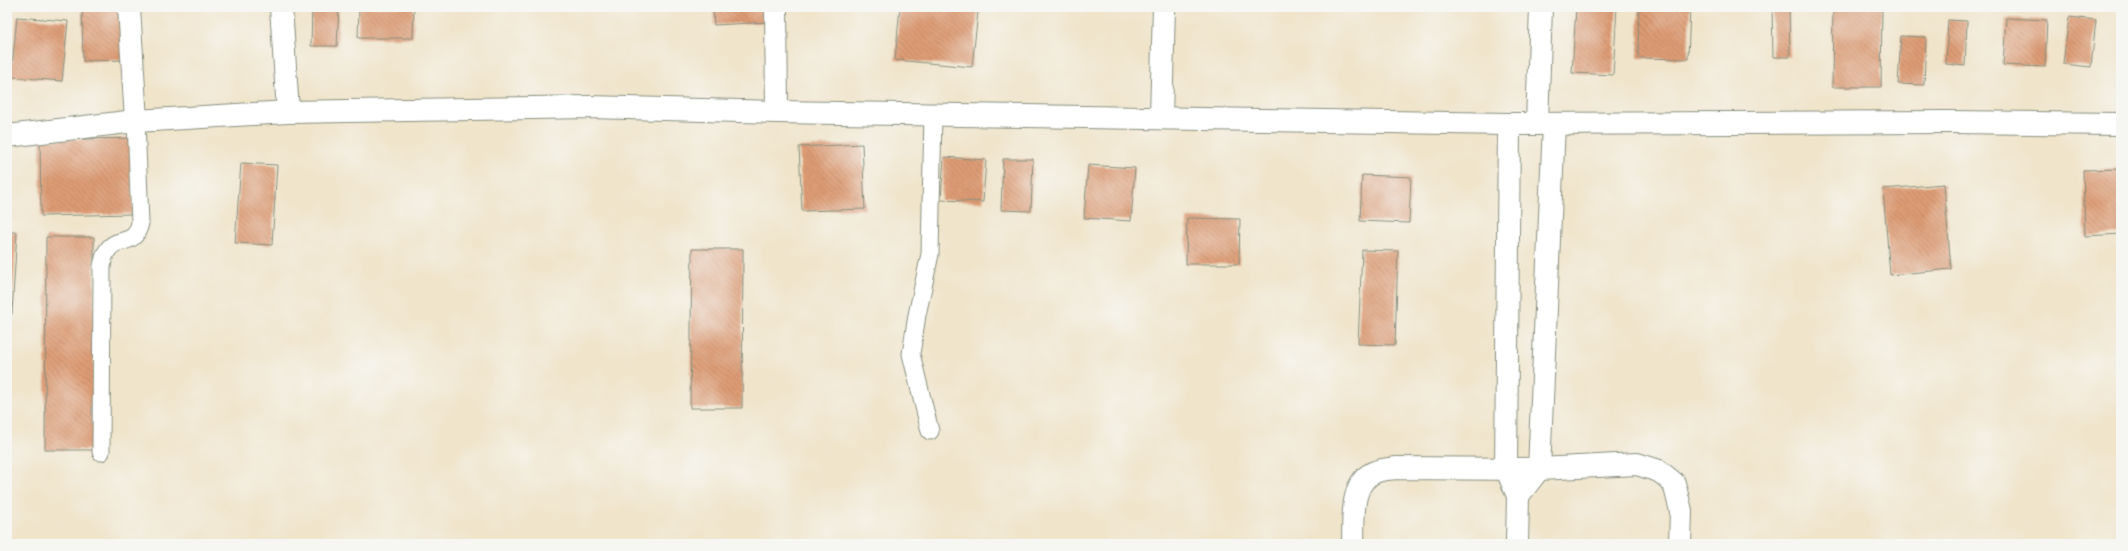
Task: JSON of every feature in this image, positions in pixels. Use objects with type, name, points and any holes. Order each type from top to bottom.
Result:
[{"type":"street","points":[[129,7],[136,121]]},
{"type":"street","points":[[281,7],[288,112]]},
{"type":"street","points":[[776,7],[777,112]]},
{"type":"street","points":[[1161,117],[1164,7]]},
{"type":"street","points":[[1518,496],[1539,469],[1546,124],[1541,7]]},
{"type":"street","points":[[7,136],[136,121],[288,112],[589,107],[777,112],[1161,117],[1509,124],[1951,122],[2121,124]]},
{"type":"street","points":[[1509,124],[1506,468],[1518,496],[1517,544]]},
{"type":"street","points":[[1353,544],[1356,493],[1364,479],[1375,472],[1397,468],[1539,469],[1637,464],[1659,470],[1674,483],[1681,511],[1680,544]]},
{"type":"lane","points":[[930,432],[912,354],[917,315],[930,254],[932,114]]},
{"type":"lane","points":[[101,452],[102,266],[106,251],[116,243],[130,240],[137,233],[140,223],[136,121]]},
{"type":"building","points":[[82,7],[125,7],[127,60],[83,61]]},
{"type":"building","points":[[312,7],[339,7],[337,46],[311,46]]},
{"type":"building","points":[[359,7],[414,7],[413,38],[358,38]]},
{"type":"building","points":[[713,7],[770,7],[770,22],[714,25]]},
{"type":"building","points":[[900,7],[927,7],[978,12],[972,67],[895,60]]},
{"type":"building","points":[[1576,7],[1617,7],[1613,75],[1572,73]]},
{"type":"building","points":[[1639,7],[1690,7],[1688,59],[1638,58]]},
{"type":"building","points":[[1772,7],[1789,7],[1790,57],[1773,57]]},
{"type":"building","points":[[1833,7],[1882,7],[1881,87],[1832,87]]},
{"type":"building","points":[[17,17],[68,21],[62,81],[11,77]]},
{"type":"building","points":[[2069,17],[2096,20],[2091,67],[2063,64]]},
{"type":"building","points":[[2006,18],[2047,20],[2045,67],[2003,65]]},
{"type":"building","points":[[1948,20],[1967,21],[1965,66],[1946,64]]},
{"type":"building","points":[[1901,36],[1926,37],[1924,85],[1898,84]]},
{"type":"building","points":[[132,138],[133,214],[41,216],[40,140]]},
{"type":"building","points":[[862,144],[865,209],[802,211],[799,147]]},
{"type":"building","points":[[944,157],[986,160],[983,202],[941,200]]},
{"type":"building","points":[[1003,159],[1033,159],[1031,211],[1001,210]]},
{"type":"building","points":[[241,163],[277,165],[272,245],[235,243]]},
{"type":"building","points":[[1088,165],[1135,168],[1131,221],[1084,218]]},
{"type":"building","points":[[2120,169],[2121,234],[2085,236],[2083,170]]},
{"type":"building","points":[[1362,175],[1411,177],[1409,223],[1360,221]]},
{"type":"building","points":[[1944,184],[1951,269],[1890,275],[1883,189]]},
{"type":"building","points":[[1187,218],[1240,219],[1239,264],[1186,264]]},
{"type":"building","points":[[7,232],[17,232],[12,314],[7,314]]},
{"type":"building","points":[[46,237],[94,237],[94,450],[45,450]]},
{"type":"building","points":[[692,249],[743,249],[742,408],[690,408]]},
{"type":"building","points":[[1362,250],[1398,251],[1395,345],[1358,344]]}]
